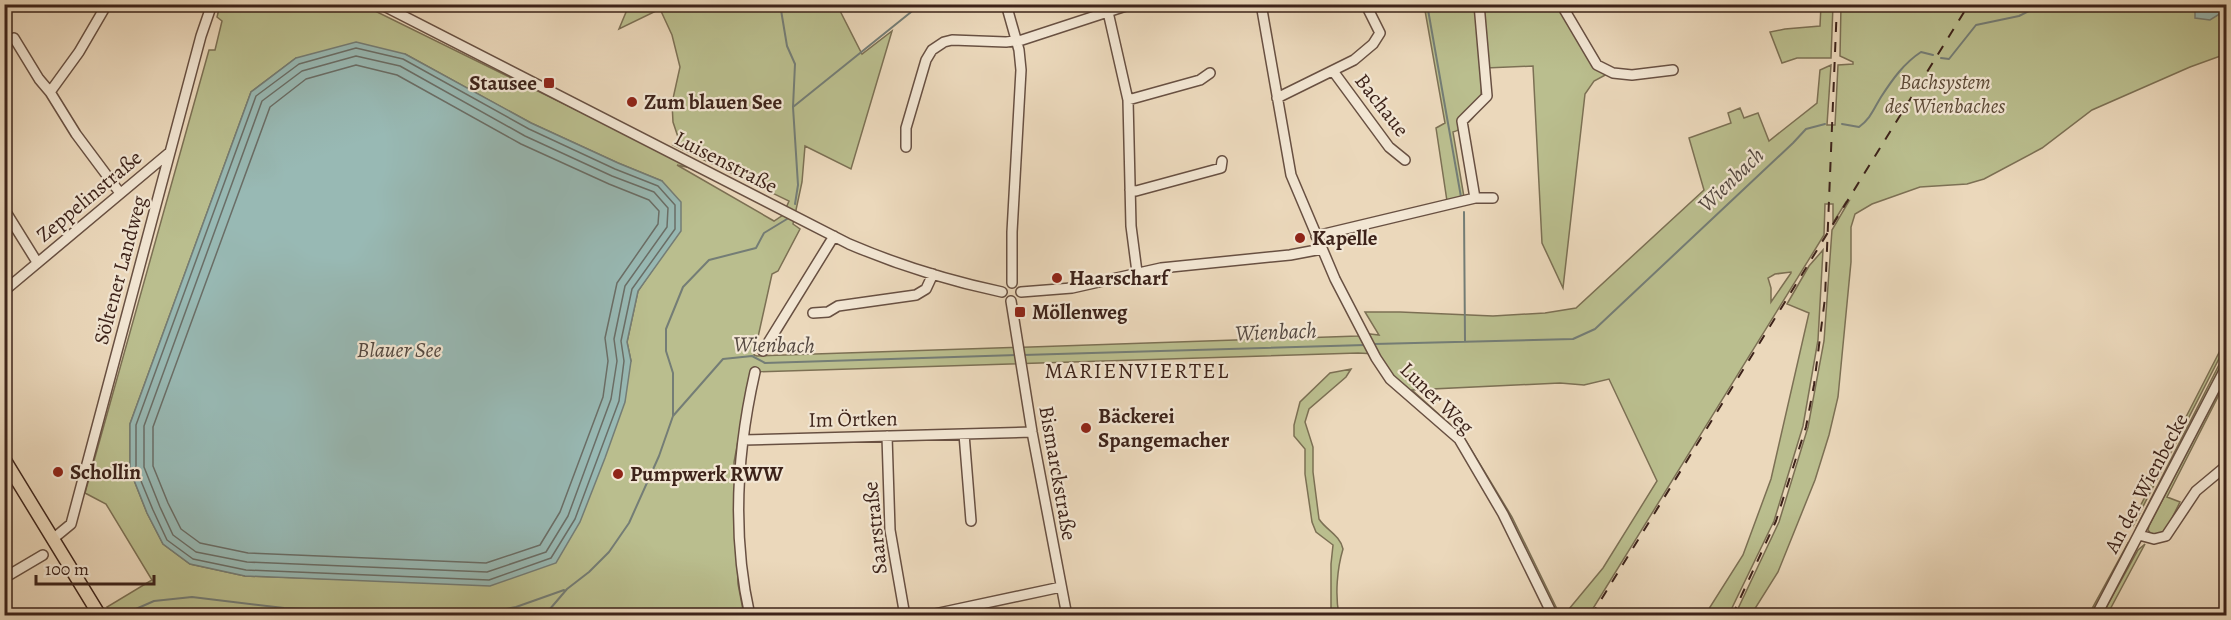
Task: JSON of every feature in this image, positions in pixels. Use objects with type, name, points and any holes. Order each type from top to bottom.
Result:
[{"type":"main road","points":[[4,459],[99,613]]},
{"type":"street","points":[[50,92],[107,4]]},
{"type":"street","name":"Söltener Landweg","points":[[54,538],[71,524],[170,152],[212,4]]},
{"type":"street","name":"Luisenstraße","points":[[380,4],[799,219],[876,256],[933,274],[1002,291]]},
{"type":"street","points":[[1006,4],[1021,70],[1012,232],[1012,283]]},
{"type":"street","points":[[906,147],[906,128],[926,60],[932,51],[944,42],[952,40],[1016,41],[1131,4]]},
{"type":"street","name":"Luner Weg","points":[[1261,4],[1291,175],[1322,249],[1373,353],[1390,379],[1459,439],[1508,522],[1553,615]]},
{"type":"street","points":[[1475,198],[1462,121],[1487,96],[1479,4]]},
{"type":"street","points":[[1561,4],[1597,65],[1613,73],[1632,75],[1673,70]]},
{"type":"street","points":[[1277,98],[1354,60],[1374,44],[1380,33],[1366,5]]},
{"type":"street","points":[[1108,12],[1128,100],[1131,142],[1131,226],[1137,272]]},
{"type":"street","points":[[14,38],[76,134],[120,193]]},
{"type":"street","name":"Bachaue","points":[[1333,71],[1389,147],[1405,160]]},
{"type":"street","points":[[1128,100],[1200,80],[1210,73]]},
{"type":"street","name":"Zeppelinstraße","points":[[4,291],[170,152]]},
{"type":"street","points":[[1130,190],[1136,191],[1221,168],[1221,161]]},
{"type":"street","points":[[1316,236],[1475,198],[1493,198]]},
{"type":"street","points":[[4,209],[37,262]]},
{"type":"street","points":[[763,351],[834,236]]},
{"type":"street","points":[[1021,292],[1072,288],[1137,272],[1290,255],[1322,249]]},
{"type":"street","points":[[813,314],[828,312],[838,306],[916,295],[926,289],[933,274]]},
{"type":"street","points":[[1012,283],[1018,286],[1021,292],[1018,299],[1011,301],[1005,298],[1002,291],[1005,285],[1012,283]]},
{"type":"street","name":"Bismarckstraße","points":[[1011,301],[1020,365],[1067,615]]},
{"type":"street","name":"An der Wienbecke","points":[[2096,615],[2226,367]]},
{"type":"street","points":[[750,615],[742,581],[739,487],[740,461],[755,372]]},
{"type":"street","name":"Im Örtken","points":[[743,440],[1032,432]]},
{"type":"street","points":[[964,435],[971,521]]},
{"type":"street","name":"Saarstraße","points":[[887,436],[890,530],[904,615]]},
{"type":"street","points":[[2139,535],[2154,539],[2166,536],[2196,491],[2226,466]]},
{"type":"street","points":[[4,578],[43,555]]},
{"type":"street","points":[[926,615],[1060,586]]},
{"type":"green space","name":"Bachsystem des Wienbaches","points":[[220,5],[363,5],[668,155],[691,168],[677,165],[774,221],[783,215],[789,201],[673,145],[678,137],[673,122],[672,103],[680,67],[672,35],[660,9],[619,29],[629,5],[837,5],[862,54],[892,31],[851,169],[805,146],[802,182],[793,224],[800,229],[778,271],[772,274],[754,355],[757,356],[1358,336],[1362,333],[1379,335],[1365,312],[1493,316],[1545,313],[1576,308],[1704,190],[1689,138],[1731,123],[1728,113],[1740,108],[1744,118],[1758,113],[1769,141],[1817,103],[1820,70],[1831,65],[1827,125],[1835,125],[1838,65],[1853,64],[1840,56],[1841,5],[2226,5],[2226,54],[2190,67],[2092,110],[2042,148],[1984,179],[1967,184],[1920,187],[1872,204],[1855,214],[1851,227],[1851,262],[1838,397],[1829,435],[1815,480],[1778,572],[1751,615],[1735,615],[1779,522],[1808,427],[1824,341],[1832,230],[1849,201],[1846,202],[1833,223],[1833,204],[1825,204],[1824,235],[1589,615],[1570,615],[1569,609],[1603,568],[1657,481],[1609,379],[1584,385],[1560,383],[1412,390],[1463,436],[1512,517],[1559,613],[1564,615],[1558,615],[1517,533],[1463,439],[1389,373],[1377,354],[1358,353],[751,372],[734,462],[738,584],[744,615],[112,615],[107,607],[152,580],[106,504],[85,493],[209,50],[215,50],[222,21],[217,17]],"holes":[[[405,54],[531,123],[662,181],[655,266],[638,291],[627,342],[631,361],[361,580],[245,576],[190,564],[163,544],[147,513],[130,470],[130,424],[251,92],[296,58]],[[1791,273],[1771,302],[1768,278],[1775,274]]]},
{"type":"green space","points":[[1424,5],[1476,5],[1482,70],[1481,96],[1475,115],[1460,129],[1453,132],[1465,203],[1447,201],[1436,128],[1445,123]]},
{"type":"green space","points":[[1481,5],[1558,5],[1595,67],[1609,73],[1594,81],[1585,94],[1563,288],[1542,243],[1533,66],[1486,68]]},
{"type":"green space","points":[[1821,5],[1833,5],[1831,58],[1797,58],[1782,63],[1770,32],[1820,26]]},
{"type":"green space","points":[[1823,250],[1818,340],[1803,426],[1774,521],[1729,614],[1705,615],[1743,555],[1771,479],[1809,313],[1787,304],[1809,266]]},
{"type":"green space","points":[[2226,339],[2226,345],[2133,526],[2130,526]]},
{"type":"green space","points":[[2226,351],[2226,358],[2140,525],[2136,528]]},
{"type":"green space","points":[[1351,369],[1346,377],[1309,409],[1305,422],[1313,447],[1313,472],[1319,519],[1336,536],[1343,549],[1337,582],[1339,615],[1331,615],[1333,545],[1316,532],[1312,522],[1305,474],[1305,449],[1294,436],[1294,425],[1300,402],[1330,373]]},
{"type":"green space","points":[[2226,376],[2226,381],[2167,497],[2180,502],[2165,532],[2151,534],[2148,530],[2149,526]]},
{"type":"green space","points":[[2128,543],[2097,606],[2088,616]]},
{"type":"green space","points":[[2145,544],[2107,615],[2102,615],[2138,550]]},
{"type":"water","points":[[2195,5],[2226,5],[2226,10],[2210,20],[2195,18]]},
{"type":"water","name":"Blauer See","points":[[356,42],[405,54],[531,123],[662,181],[681,202],[681,231],[638,291],[627,342],[631,361],[625,402],[580,522],[556,563],[490,586],[245,576],[190,564],[163,544],[147,513],[130,470],[130,424],[251,92],[296,58]]},
{"type":"waterway","points":[[780,4],[787,46],[795,64],[793,107],[798,185],[795,204]]},
{"type":"waterway","points":[[793,107],[921,4]]},
{"type":"waterway","points":[[1427,4],[1461,197]]},
{"type":"waterway","name":"Wienbach","points":[[1941,58],[1949,59],[1976,25],[2019,16],[2043,4]]},
{"type":"waterway","name":"Wienbach","points":[[1842,124],[1859,127],[1863,124],[1909,61],[1921,52],[1933,55]]},
{"type":"waterway","name":"Wienbach","points":[[1374,344],[1573,339],[1595,329],[1806,129],[1825,124]]},
{"type":"waterway","points":[[1464,212],[1465,341]]},
{"type":"waterway","points":[[544,616],[567,589],[609,552],[629,523],[659,456],[673,416],[673,373],[666,351],[666,329],[683,287],[709,260],[756,248],[764,233],[787,219]]},
{"type":"waterway","name":"Wienbach","points":[[1023,355],[1365,345]]},
{"type":"waterway","name":"Wienbach","points":[[673,416],[723,359],[752,356],[765,363],[1017,355]]},
{"type":"waterway","points":[[120,616],[154,601],[192,597],[284,608],[443,615],[485,613],[516,607],[564,590]]},
{"type":"railway","points":[[1732,616],[1776,521],[1806,427],[1814,385],[1825,298],[1837,4]]},
{"type":"railway","points":[[1591,616],[1969,4]]},
{"type":"place","name":"Stausee","points":[[549,83]]},
{"type":"place","name":"Zum blauen See","points":[[632,102]]},
{"type":"place","name":"Kapelle","points":[[1300,238]]},
{"type":"place","name":"Haarscharf","points":[[1057,278]]},
{"type":"place","name":"Möllenweg","points":[[1020,312]]},
{"type":"place","name":"Bäckerei Spangemacher","points":[[1086,428]]},
{"type":"place","name":"Schollin","points":[[58,472]]},
{"type":"place","name":"Pumpwerk RWW","points":[[618,474]]},
{"type":"district","name":"MARIENVIERTEL","points":[[1137,371]]}]
